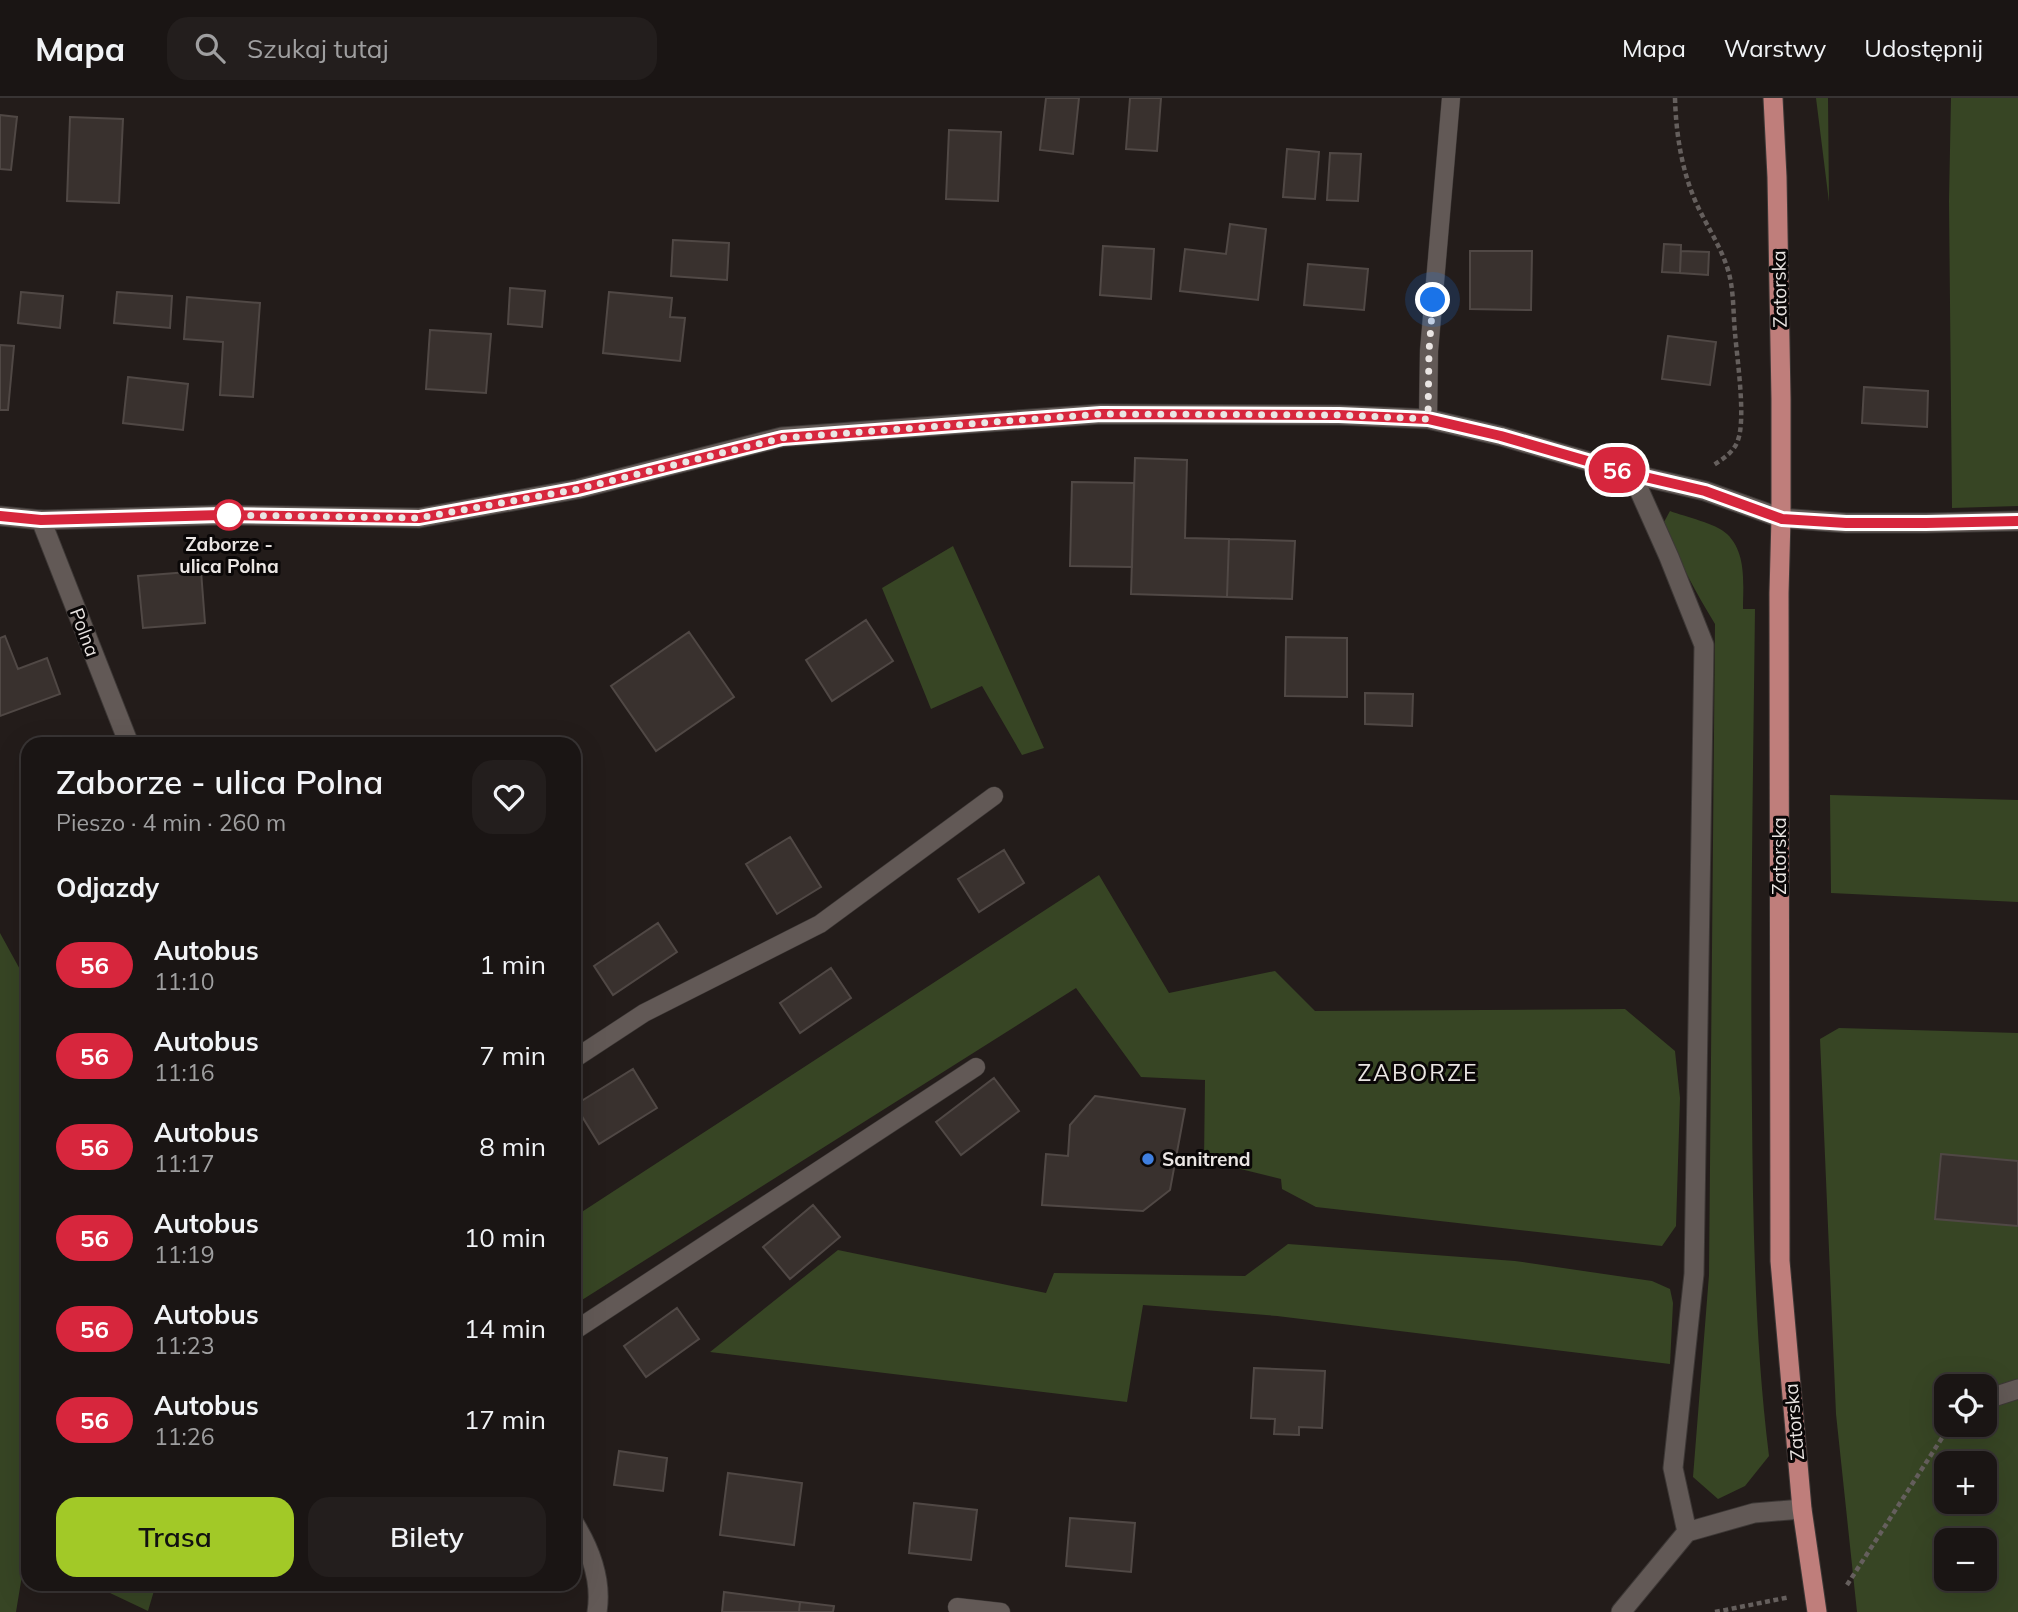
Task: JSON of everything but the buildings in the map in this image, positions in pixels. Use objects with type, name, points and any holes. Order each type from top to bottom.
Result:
[{"type":"main road","name":"Zatorska","points":[[1773,98],[1777,177],[1782,519],[1779,593],[1780,1261],[1802,1509],[1817,1612]]},
{"type":"street","points":[[0,516],[41,520],[221,515],[419,518],[578,489],[782,438],[1101,414],[1339,415],[1428,419],[1705,491],[1782,519],[1846,523],[2018,521]]},
{"type":"street","points":[[1632,474],[1704,645],[1694,1274],[1672,1468],[1687,1532]]},
{"type":"street","name":"Polna","points":[[41,520],[126,737]]},
{"type":"street","points":[[1997,1396],[2018,1390]]},
{"type":"street","points":[[1621,1612],[1687,1532],[1754,1513],[1802,1509]]},
{"type":"street","points":[[581,1535],[598,1581],[597,1612]]},
{"type":"lane","points":[[1428,419],[1429,351],[1451,98]]},
{"type":"lane","points":[[581,1054],[644,1013],[820,924],[994,796]]},
{"type":"lane","points":[[581,1326],[976,1068]]},
{"type":"lane","points":[[957,1607],[1001,1612]]},
{"type":"path","points":[[1675,98],[1680,150],[1688,182],[1717,241],[1728,271],[1733,301],[1741,421],[1738,440],[1728,456],[1709,468]]},
{"type":"path","points":[[1847,1585],[1943,1437]]},
{"type":"path","points":[[1715,1612],[1791,1597]]},
{"type":"green space","points":[[1816,98],[1828,98],[1829,202]]},
{"type":"green space","points":[[1951,98],[2018,98],[2018,506],[1952,508],[1949,201]]},
{"type":"green space","points":[[1670,511],[1708,523],[1727,534],[1741,560],[1743,609],[1755,609],[1751,1049],[1753,1198],[1758,1327],[1769,1456],[1745,1486],[1718,1499],[1693,1477],[1709,1275],[1715,624],[1669,535],[1664,522]]},
{"type":"green space","points":[[953,546],[1044,748],[1022,755],[982,686],[931,709],[882,588]]},
{"type":"green space","points":[[1830,795],[2018,800],[2018,902],[1831,893]]},
{"type":"green space","points":[[1099,875],[1169,993],[1275,971],[1315,1011],[1625,1009],[1675,1051],[1680,1098],[1676,1226],[1662,1246],[1316,1207],[1282,1189],[1281,1179],[1204,1160],[1205,1080],[1141,1077],[1076,988],[581,1301],[581,1212]]},
{"type":"green space","points":[[0,933],[21,971],[21,1582],[16,1612],[0,1612]]},
{"type":"green space","points":[[1839,1028],[2018,1033],[2018,1612],[1857,1612],[1836,1414],[1820,1039]]},
{"type":"green space","points":[[1288,1244],[1515,1261],[1652,1281],[1670,1289],[1673,1303],[1670,1364],[1277,1316],[1143,1305],[1127,1402],[710,1352],[838,1250],[1046,1293],[1054,1273],[1245,1276]]},
{"type":"green space","points":[[110,1591],[154,1591],[148,1611]]},
{"type":"bus line","name":"56","points":[[0,516],[41,520],[221,515],[419,518],[578,489],[782,438],[1101,414],[1339,415],[1428,419],[1705,491],[1782,519],[1846,523],[2018,521]]},
{"type":"place","name":"Zaborze - ulica Polna","points":[[229,515]]},
{"type":"place","name":"Sanitrend","points":[[1148,1159]]},
{"type":"district","name":"ZABORZE","points":[[1418,1073]]},
{"type":"route","points":[[229,515],[221,515],[419,518],[578,489],[782,438],[1101,414],[1339,415],[1428,419],[1433,300]]}]
